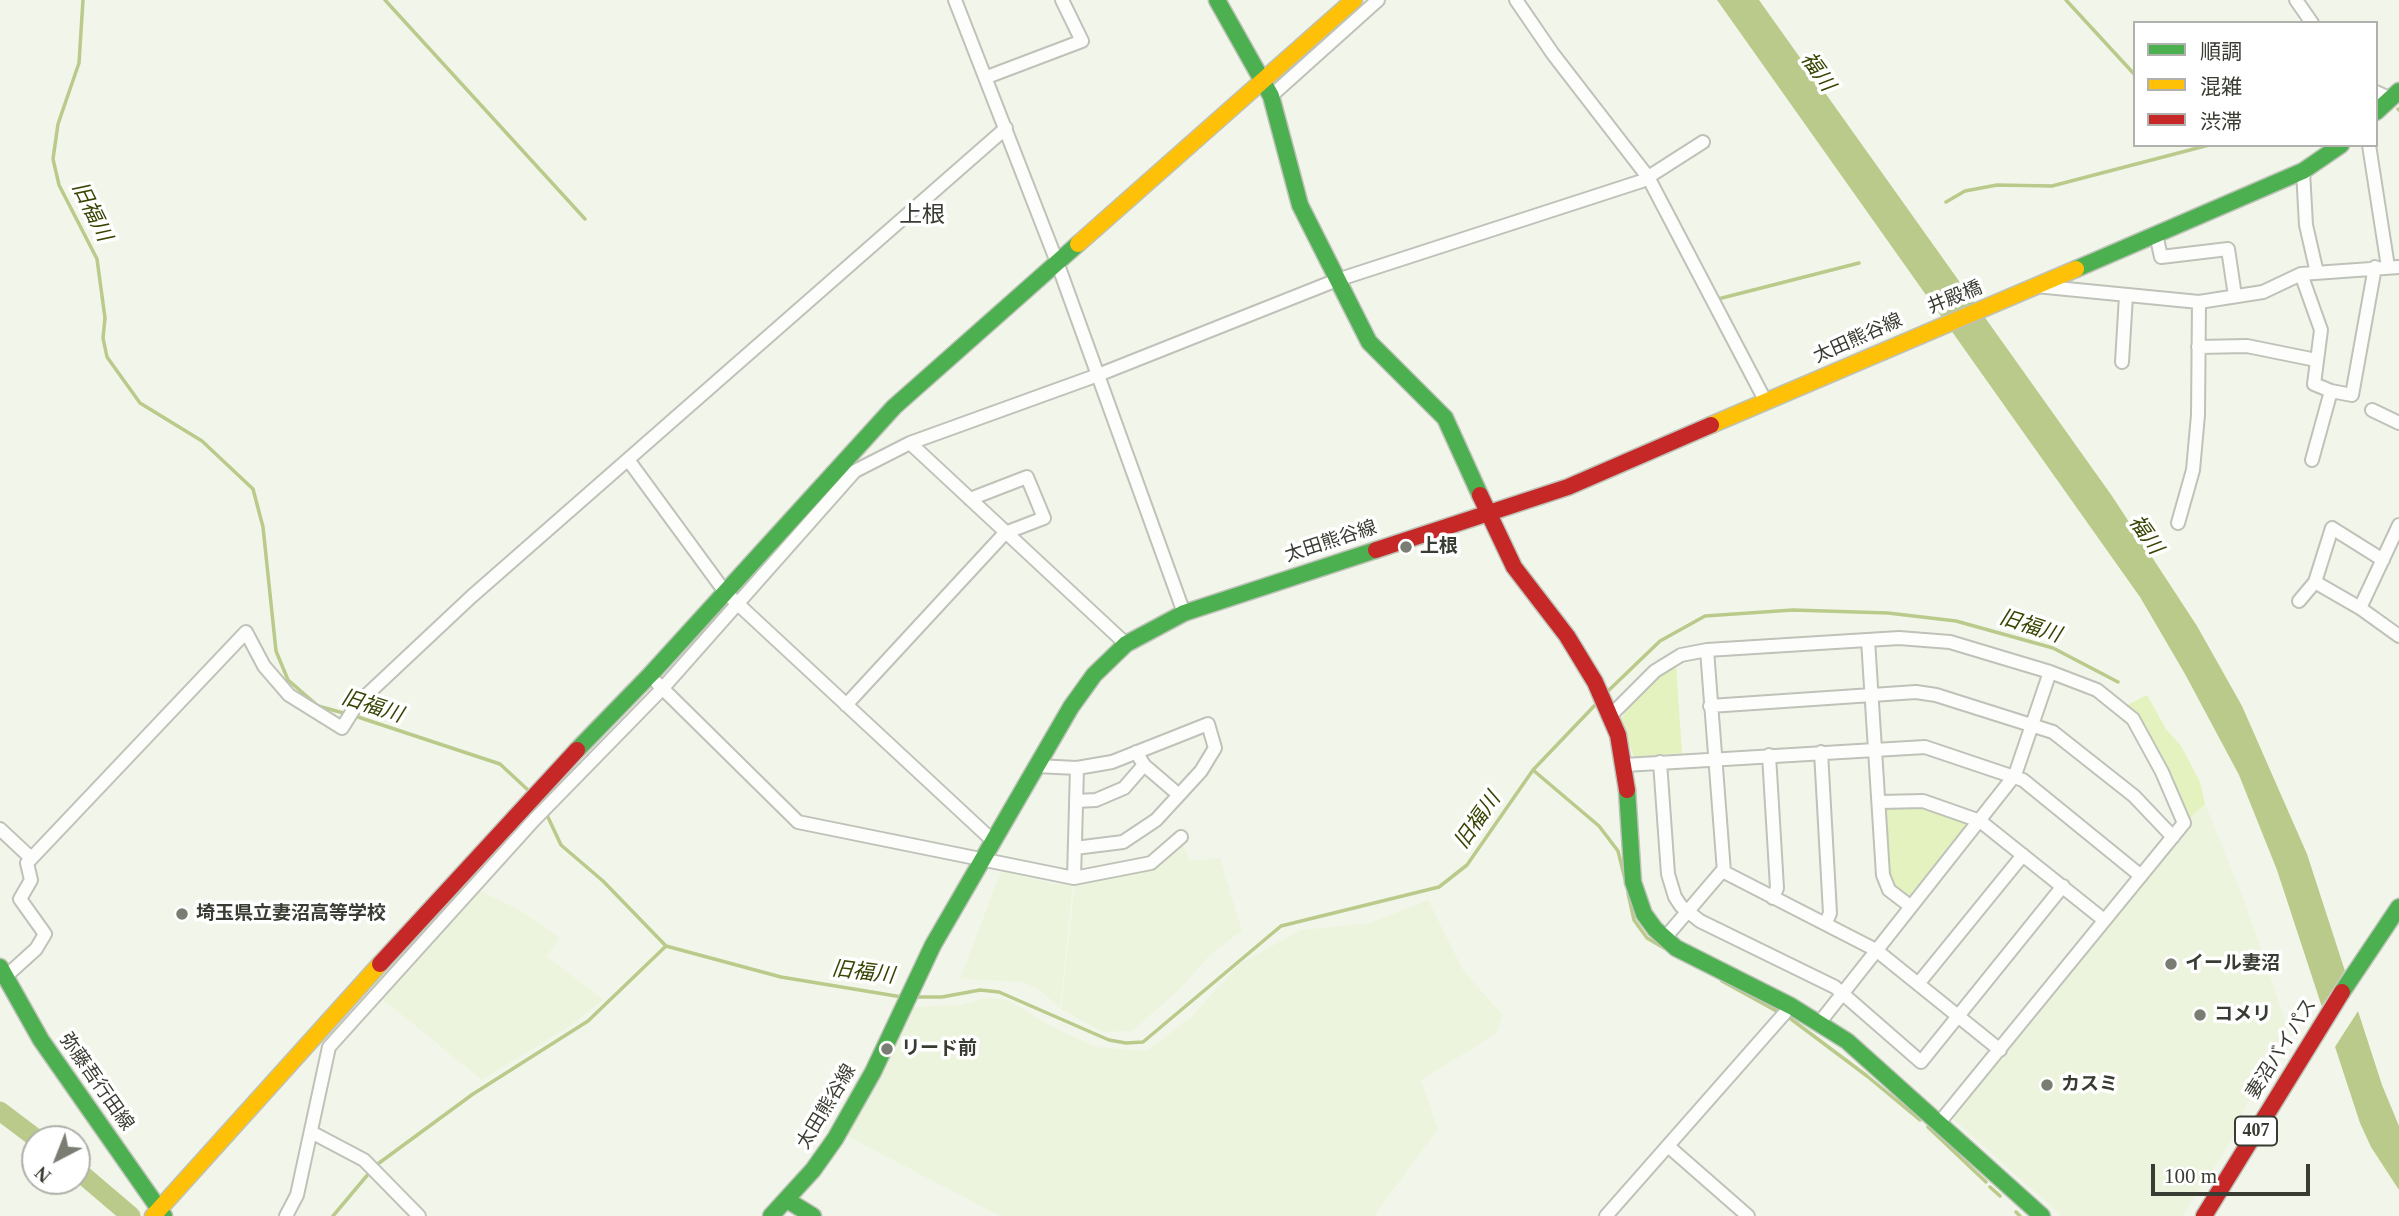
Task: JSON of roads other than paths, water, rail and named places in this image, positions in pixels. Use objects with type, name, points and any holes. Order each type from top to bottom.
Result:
[{"type":"main road","points":[[1217,0],[1271,96],[1300,205],[1370,342],[1445,418],[1514,567],[1567,636],[1595,682],[1609,713],[1625,765],[1633,882],[1644,914],[1664,939],[1714,968],[1820,1022],[1847,1041],[2042,1216]]},
{"type":"main road","points":[[159,1214],[550,776],[651,674],[894,407],[1354,0]]},
{"type":"main road","points":[[2378,110],[2389,94]]},
{"type":"main road","points":[[2036,286],[2303,171],[2338,147]]},
{"type":"main road","name":"井殿橋","points":[[1922,334],[2036,286]]},
{"type":"main road","name":"太田熊谷線","points":[[771,1216],[835,1139],[873,1072],[916,982],[992,840],[1094,675],[1126,644],[1184,613],[1569,487],[1922,334]]},
{"type":"main road","name":"妻沼バイパス","points":[[2222,1216],[2312,1064],[2399,907]]},
{"type":"main road","name":"妻沼バイパス","points":[[2204,1216],[2306,1046],[2369,964],[2399,931]]},
{"type":"main road","name":"弥藤吾行田線","points":[[3,972],[41,1040],[159,1214]]},
{"type":"main road","points":[[787,1200],[813,1216]]},
{"type":"street","points":[[954,0],[987,77],[1057,262],[1184,613]]},
{"type":"street","points":[[987,77],[1082,41],[1062,0]]},
{"type":"street","points":[[1271,96],[1378,0]]},
{"type":"street","points":[[1516,0],[1553,54],[1648,177],[1766,402]]},
{"type":"street","points":[[2296,0],[2311,21]]},
{"type":"street","points":[[3,972],[36,949],[45,934],[20,899],[32,880],[27,863],[246,632],[264,666],[289,695],[342,728],[357,704],[471,597],[1006,128]]},
{"type":"street","points":[[286,1216],[297,1195],[329,1047],[534,820],[662,689],[855,471],[910,443],[1098,375],[1337,279],[1648,177],[1703,142]]},
{"type":"street","points":[[2301,274],[2321,330],[2314,383],[2331,391],[2353,395],[2387,267],[2369,147]]},
{"type":"street","points":[[2303,171],[2306,225],[2317,272]]},
{"type":"street","points":[[2157,234],[2161,257],[2228,249],[2235,296]]},
{"type":"street","points":[[2036,286],[2199,302],[2263,292],[2301,274],[2387,267]]},
{"type":"street","points":[[2122,362],[2126,296]]},
{"type":"street","points":[[2179,523],[2193,470],[2199,302]]},
{"type":"street","points":[[2198,347],[2247,346],[2316,360]]},
{"type":"street","points":[[2312,460],[2331,391]]},
{"type":"street","points":[[2372,410],[2399,423]]},
{"type":"street","points":[[910,443],[1126,644]]},
{"type":"street","points":[[629,461],[725,592],[992,840]]},
{"type":"street","points":[[846,705],[1005,533],[1044,518],[1027,477],[970,499]]},
{"type":"street","points":[[2360,608],[2399,525]]},
{"type":"street","points":[[2299,601],[2315,582],[2332,528],[2382,560]]},
{"type":"street","points":[[2315,582],[2360,608],[2399,636]]},
{"type":"street","points":[[1609,713],[1665,663],[1681,655],[1707,650],[1927,639],[1950,642],[2050,672],[2108,697],[2139,727],[2184,819],[2173,837],[1939,1123]]},
{"type":"street","points":[[1868,640],[1886,885],[1910,906]]},
{"type":"street","points":[[1707,650],[1723,870],[1729,876],[1876,950],[2000,1050]]},
{"type":"street","points":[[1820,1022],[2015,775],[2050,672]]},
{"type":"street","points":[[651,674],[662,689],[798,822],[1074,878],[1152,863],[1181,837]]},
{"type":"street","points":[[1710,706],[1916,692],[1936,695],[2053,732],[2134,796],[2173,837]]},
{"type":"street","points":[[1036,766],[1077,768],[1112,762],[1208,724],[1215,748],[1201,772],[1156,820],[1123,842],[1075,848]]},
{"type":"street","points":[[1625,765],[1925,747],[2015,775],[2141,876]]},
{"type":"street","points":[[1136,752],[1144,765],[1179,795]]},
{"type":"street","points":[[1821,752],[1830,913],[1826,923]]},
{"type":"street","points":[[1769,755],[1777,888],[1773,898]]},
{"type":"street","points":[[1660,762],[1668,874],[1675,897],[1687,912],[1842,992],[1921,1062],[2063,887]]},
{"type":"street","points":[[1076,801],[1096,800],[1124,788],[1144,765]]},
{"type":"street","points":[[1074,878],[1077,768]]},
{"type":"street","points":[[1880,802],[1914,799],[1980,821],[2104,920]]},
{"type":"street","points":[[0,830],[32,858]]},
{"type":"street","points":[[1918,984],[2023,855]]},
{"type":"street","points":[[1664,939],[1723,870]]},
{"type":"street","points":[[1606,1216],[1791,1006]]},
{"type":"street","points":[[311,1132],[364,1160],[419,1216]]},
{"type":"street","points":[[1668,1146],[1748,1216]]},
{"type":"waterway","name":"旧福川","points":[[83,0],[79,63],[58,124],[53,159],[59,185],[97,259],[107,357],[140,403],[202,441],[253,489],[263,527],[276,651],[288,680],[318,706],[347,714]]},
{"type":"waterway","points":[[385,0],[585,219]]},
{"type":"waterway","points":[[2066,0],[2133,73]]},
{"type":"waterway","points":[[1946,202],[1965,191],[1997,185],[2052,186],[2201,147]]},
{"type":"waterway","points":[[1718,299],[1859,263]]},
{"type":"waterway","name":"旧福川","points":[[1607,692],[1660,641],[1705,616],[1793,610],[1888,613],[1956,621],[2053,648],[2118,682]]},
{"type":"waterway","name":"旧福川","points":[[916,997],[942,997],[980,990],[999,992],[1109,1040],[1143,1042],[1281,926],[1439,887],[1467,865],[1533,770],[1597,703]]},
{"type":"waterway","name":"旧福川","points":[[355,716],[500,764],[528,790]]},
{"type":"waterway","points":[[1533,770],[1599,826],[1618,851],[1625,879]]},
{"type":"waterway","name":"旧福川","points":[[546,813],[561,845],[603,881],[666,946],[781,977],[902,997]]},
{"type":"waterway","points":[[1628,893],[1634,920],[1647,938],[1664,948]]},
{"type":"waterway","points":[[333,1216],[375,1166],[473,1094],[588,1021],[666,946]]},
{"type":"waterway","points":[[1722,981],[1780,1013]]},
{"type":"waterway","points":[[1787,1016],[1920,1120]]},
{"type":"waterway","points":[[0,1111],[21,1127]]},
{"type":"waterway","points":[[1928,1127],[1986,1182]]},
{"type":"waterway","points":[[91,1182],[131,1216]]},
{"type":"waterway","points":[[1990,1187],[2000,1196]]},
{"type":"waterway","points":[[2016,1212],[2020,1216]]},
{"type":"place","name":"上根","points":[[1406,547]]},
{"type":"place","name":"埼玉県立妻沼高等学校","points":[[182,914]]},
{"type":"place","name":"イール妻沼","points":[[2171,964]]},
{"type":"place","name":"コメリ","points":[[2200,1015]]},
{"type":"place","name":"リード前","points":[[887,1049]]},
{"type":"place","name":"カスミ","points":[[2047,1085]]},
{"type":"district","name":"上根","points":[[922,216]]},
{"type":"water label","name":"福川","points":[[1817,72]]},
{"type":"water label","name":"福川","points":[[2145,535]]}]
